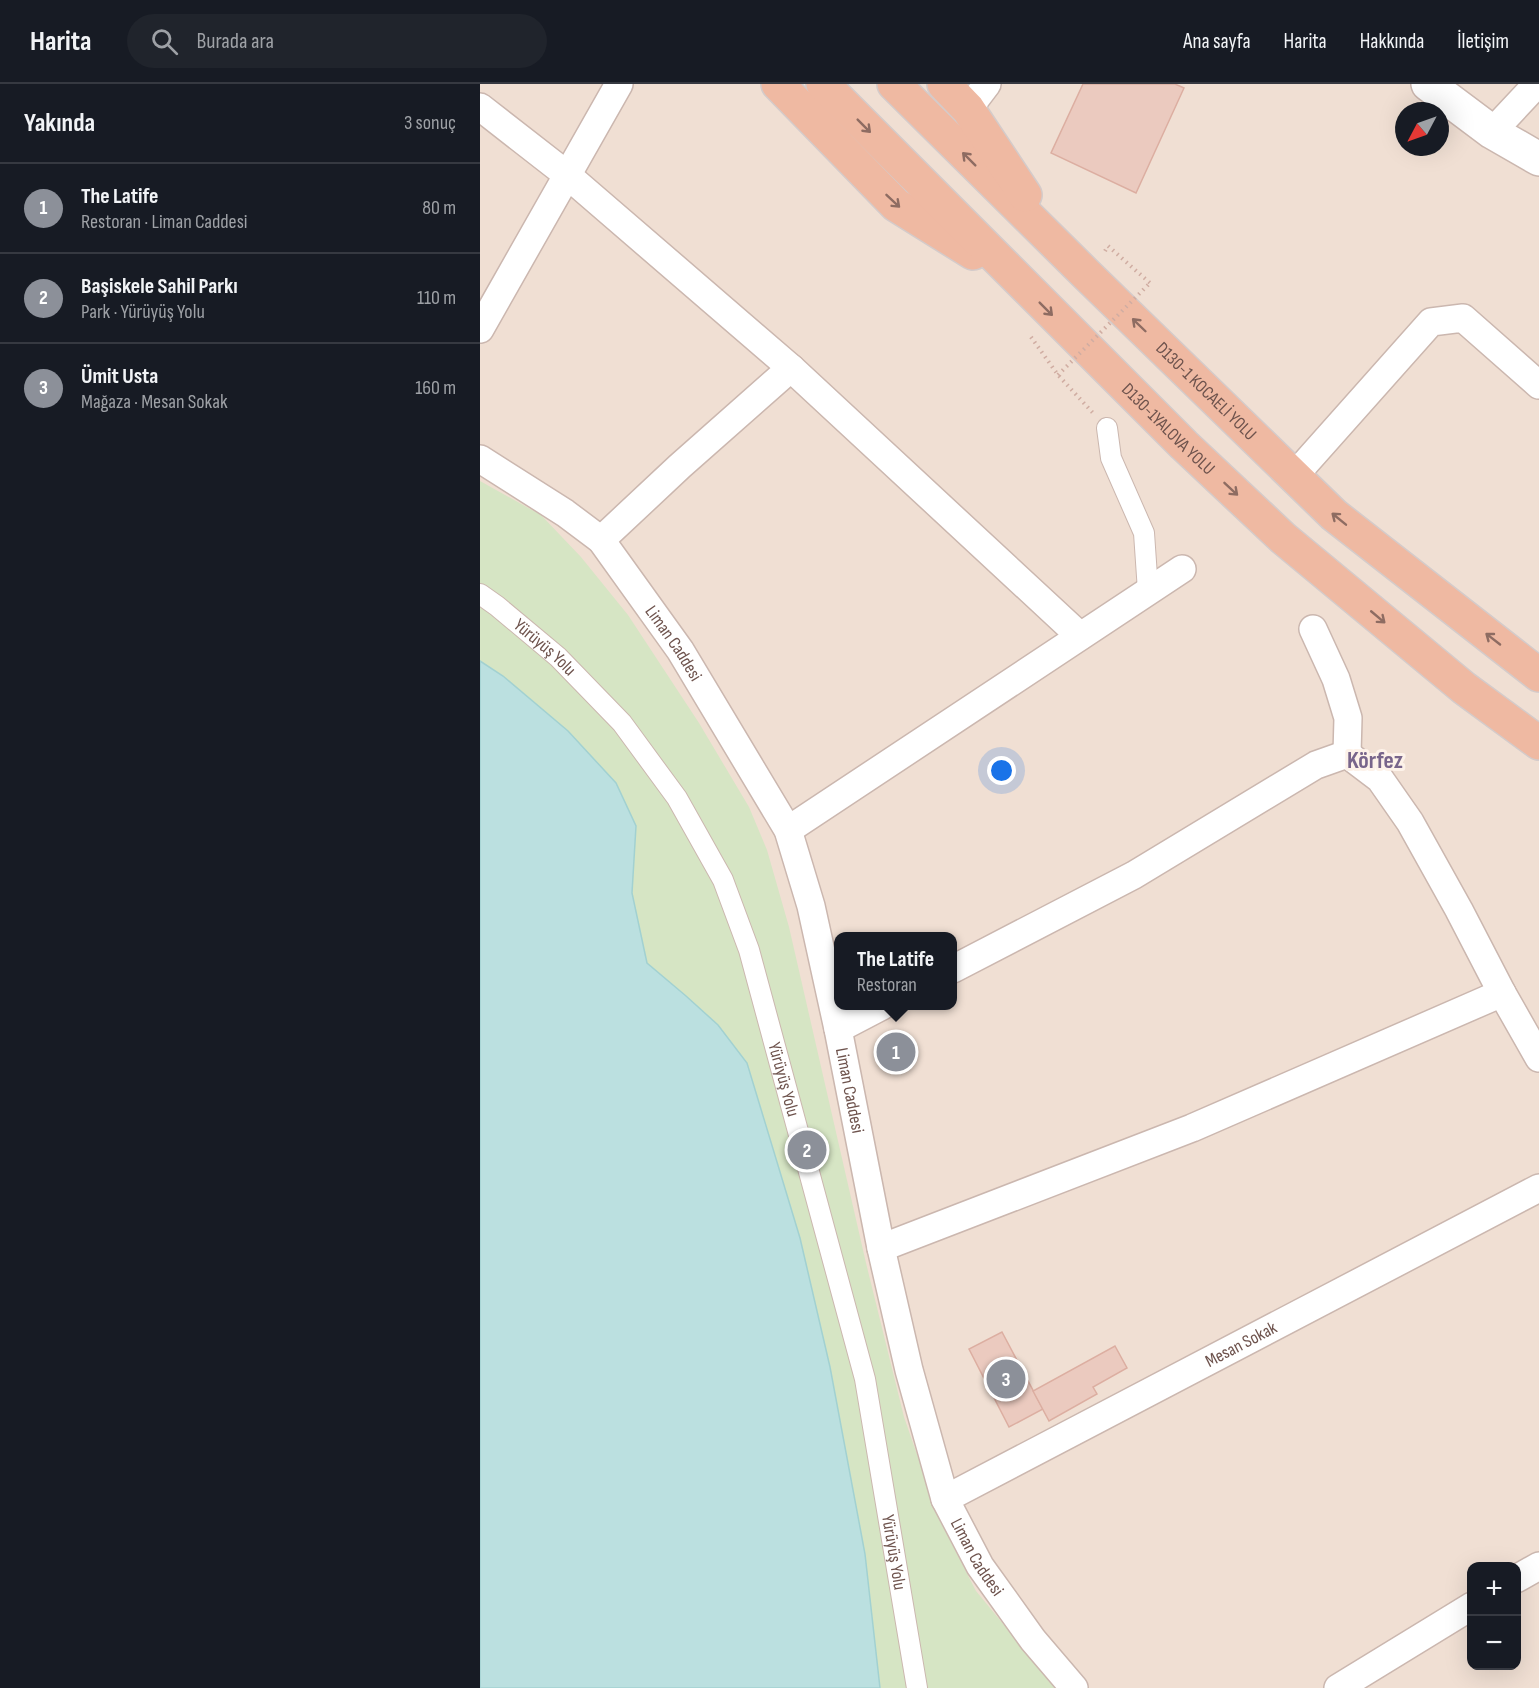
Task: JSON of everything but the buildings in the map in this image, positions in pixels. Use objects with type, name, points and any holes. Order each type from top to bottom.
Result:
[{"type":"highway","points":[[778,84],[896,205],[1020,283]]},
{"type":"highway","name":"D130-1YALOVA YOLU","points":[[823,84],[1184,445],[1283,538],[1464,688],[1539,743]]},
{"type":"highway","name":"D130-1 KOCAELİ YOLU","points":[[894,84],[1334,515],[1539,675]]},
{"type":"highway","points":[[944,84],[978,96],[1063,251]]},
{"type":"street","points":[[480,329],[619,84]]},
{"type":"street","points":[[1428,84],[1492,132],[1539,159]]},
{"type":"street","points":[[1492,132],[1537,84]]},
{"type":"street","points":[[480,107],[566,174],[791,368],[1080,636]]},
{"type":"street","points":[[1294,476],[1431,322],[1463,318],[1539,385]]},
{"type":"street","points":[[601,540],[680,466],[791,368]]},
{"type":"street","points":[[1107,428],[1111,458],[1144,532],[1148,591]]},
{"type":"street","name":"Liman Caddesi","points":[[480,459],[565,513],[601,540],[680,650],[788,830],[811,906],[881,1248],[909,1370],[945,1499],[980,1566],[1034,1640],[1074,1688]]},
{"type":"street","points":[[788,830],[1182,569]]},
{"type":"street","name":"Yürüyüş Yolu","points":[[480,594],[558,657],[622,723],[677,798],[723,880],[749,950],[865,1379],[917,1688]]},
{"type":"street","points":[[1313,629],[1336,680],[1348,718],[1347,754]]},
{"type":"street","points":[[957,967],[1134,875],[1316,765],[1347,754]]},
{"type":"street","points":[[1347,754],[1380,779],[1410,822],[1539,1058]]},
{"type":"street","points":[[881,1248],[1192,1128],[1502,993]]},
{"type":"street","points":[[838,1029],[873,1010]]},
{"type":"street","name":"Mesan Sokak","points":[[945,1499],[1539,1188]]},
{"type":"street","points":[[1521,1576],[1539,1566]]},
{"type":"street","points":[[1338,1688],[1467,1609]]},
{"type":"path","points":[[1058,375],[1150,283]]},
{"type":"shaded area","points":[[480,84],[1539,84],[1539,1688],[880,1688],[865,1554],[830,1367],[632,893],[503,676],[480,661]]},
{"type":"green space","points":[[480,481],[541,515],[581,557],[628,615],[699,723],[749,807],[767,850],[789,927],[866,1263],[904,1417],[940,1521],[976,1591],[1056,1688],[880,1688],[865,1554],[830,1367],[800,1238],[747,1063],[718,1025],[647,963],[632,893],[636,826],[616,783],[568,731],[503,676],[480,661]]},
{"type":"water","points":[[480,661],[503,676],[568,731],[616,783],[636,826],[632,893],[647,963],[718,1025],[747,1063],[800,1238],[830,1367],[865,1554],[880,1688],[480,1688]]},
{"type":"place","name":"The Latife","points":[[896,1052]]},
{"type":"place","name":"Başiskele Sahil Parkı","points":[[807,1150]]},
{"type":"place","name":"Ümit Usta","points":[[1006,1379]]},
{"type":"district","name":"Körfez","points":[[1375,760]]}]
